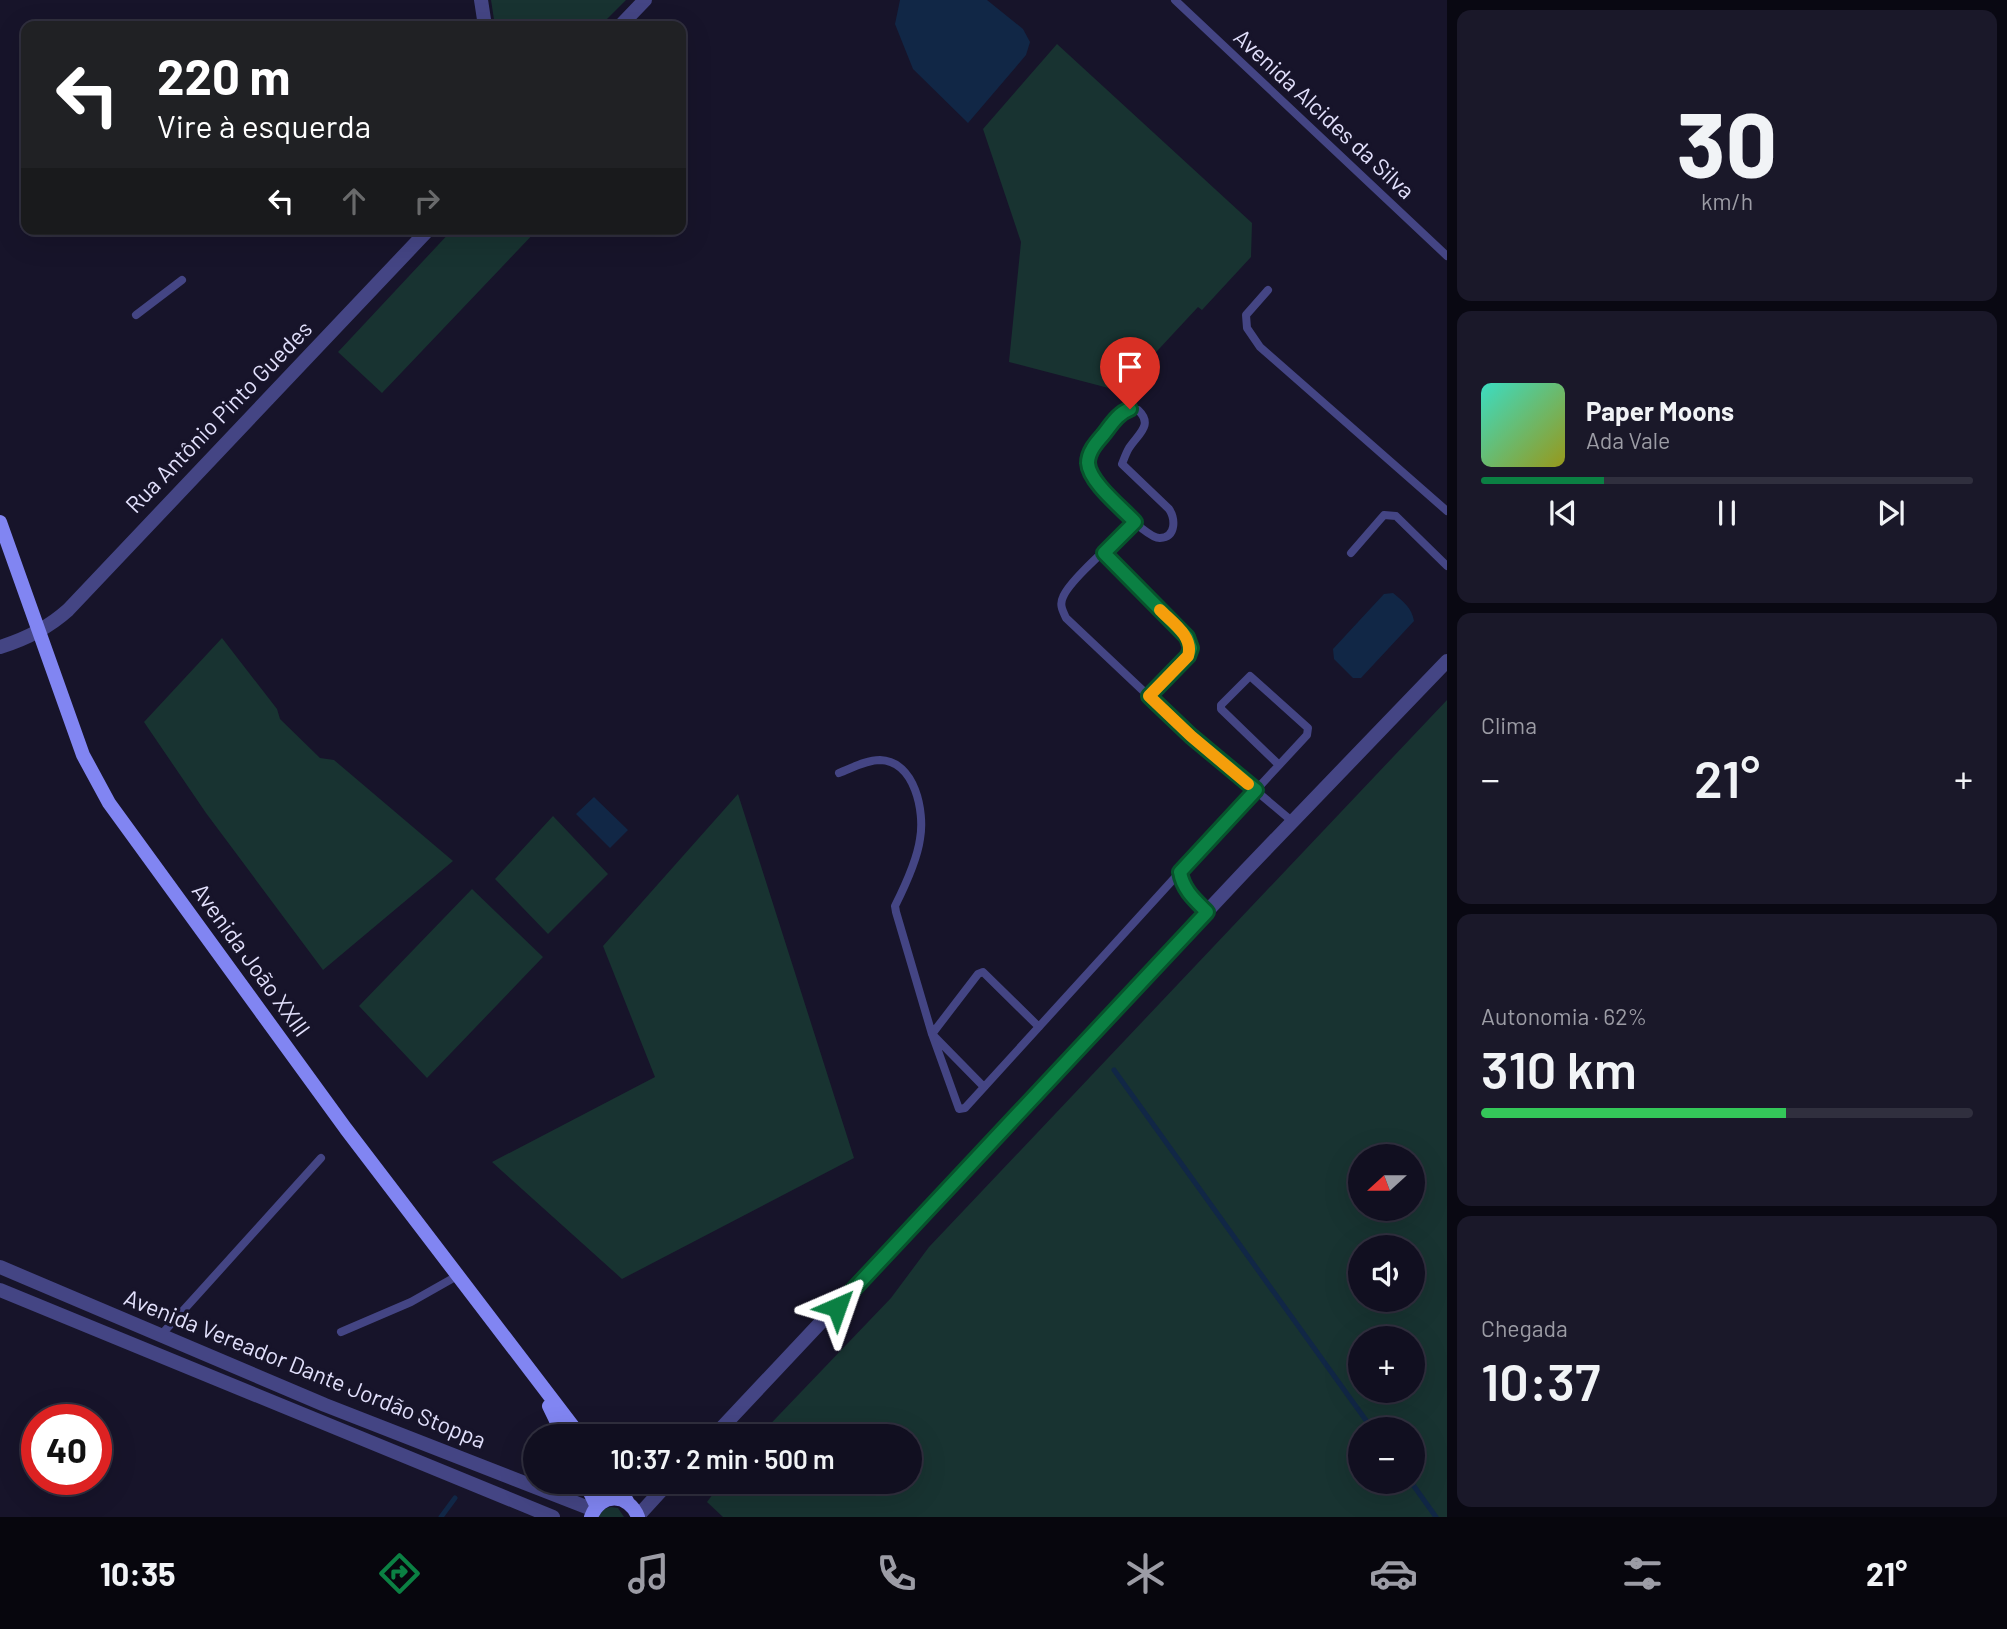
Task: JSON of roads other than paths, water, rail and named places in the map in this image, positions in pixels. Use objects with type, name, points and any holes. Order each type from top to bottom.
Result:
[{"type":"main road","name":"Avenida João XXIII","points":[[0,522],[83,755],[108,803],[353,1139],[571,1424]]},
{"type":"main road","name":"Avenida João XXIII","points":[[538,1383],[558,1424]]},
{"type":"main road","points":[[589,1494],[594,1511]]},
{"type":"main road","points":[[622,1494],[634,1507],[638,1517]]},
{"type":"main road","points":[[594,1511],[602,1501],[614,1498],[627,1501]]},
{"type":"street","points":[[481,0],[484,21]]},
{"type":"street","points":[[625,21],[645,0]]},
{"type":"street","name":"Rua Antônio Pinto Guedes","points":[[0,646],[20,641],[52,624],[68,610],[423,235]]},
{"type":"street","points":[[725,1424],[1447,661]]},
{"type":"street","name":"Avenida Vereador Dante Jordão Stoppa","points":[[0,1267],[325,1405],[594,1511]]},
{"type":"street","name":"Avenida Vereador Dante Jordão Stoppa","points":[[0,1290],[553,1517]]},
{"type":"street","points":[[638,1517],[658,1494]]},
{"type":"lane","name":"Avenida Alcides da Silva","points":[[1175,0],[1447,256]]},
{"type":"lane","points":[[136,315],[183,280]]},
{"type":"lane","points":[[1268,290],[1246,315],[1247,327],[1260,347],[1447,511]]},
{"type":"lane","points":[[1130,409],[1138,410],[1144,415],[1146,422],[1145,428],[1129,448],[1122,464],[1169,509],[1174,518],[1174,527],[1168,535],[1160,538],[1154,537],[1135,522],[1098,484],[1090,472],[1088,461],[1093,447],[1122,412],[1130,409]]},
{"type":"lane","points":[[1351,553],[1384,515],[1390,514],[1396,516],[1447,566]]},
{"type":"lane","points":[[1135,522],[1062,598],[1061,609],[1066,618],[1191,736],[1293,822]]},
{"type":"lane","points":[[1104,553],[1187,637],[1191,648],[1188,656],[1149,696]]},
{"type":"lane","points":[[839,773],[864,763],[890,761],[900,767],[912,784],[920,810],[920,841],[895,906],[932,1034],[959,1109],[965,1108],[1307,735],[1308,728],[1250,676],[1221,705],[1221,709],[1279,765]]},
{"type":"lane","points":[[1180,872],[1188,893],[1207,912]]},
{"type":"lane","points":[[932,1034],[980,972],[1039,1027]]},
{"type":"lane","points":[[932,1034],[984,1087]]},
{"type":"lane","points":[[161,1335],[321,1158]]},
{"type":"lane","points":[[341,1332],[411,1302],[457,1276]]},
{"type":"water","points":[[900,0],[987,0],[1023,29],[1030,42],[1026,55],[968,123],[913,69],[895,24]]},
{"type":"water","points":[[1393,593],[1404,602],[1414,621],[1361,678],[1353,678],[1334,659],[1333,649],[1384,594]]},
{"type":"water","points":[[594,797],[628,830],[610,848],[576,814]]},
{"type":"waterway","points":[[1114,1070],[1364,1417]]},
{"type":"waterway","points":[[1420,1494],[1436,1517]]},
{"type":"waterway","points":[[441,1517],[455,1498]]}]
